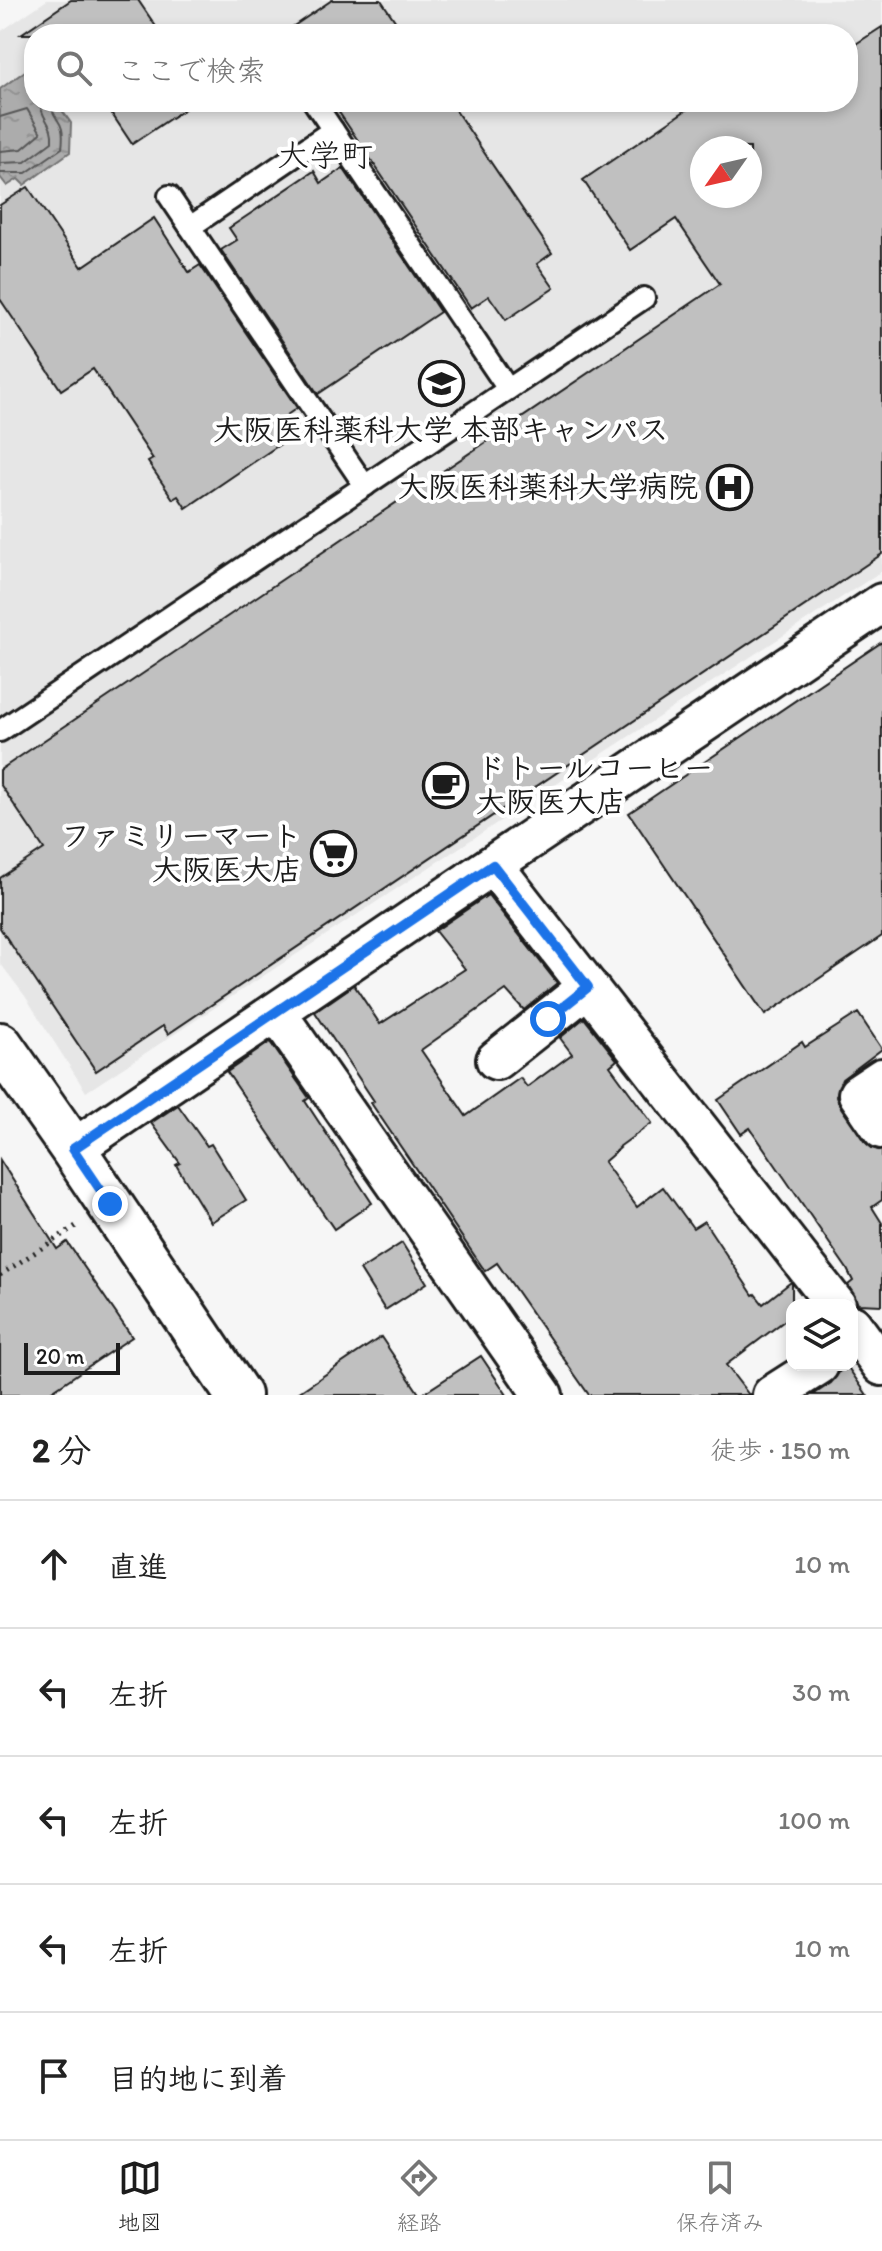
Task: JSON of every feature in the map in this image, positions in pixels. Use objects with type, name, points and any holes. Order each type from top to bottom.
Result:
[{"type":"street","points":[[73,1149],[882,603]]},
{"type":"street","points":[[493,865],[831,1299]]},
{"type":"street","points":[[73,1149],[493,865]]},
{"type":"street","points":[[496,1060],[588,987]]},
{"type":"street","points":[[276,1012],[543,1395]]},
{"type":"street","points":[[0,1045],[238,1395]]},
{"type":"street","points":[[882,1078],[858,1094],[882,1129]]},
{"type":"street","points":[[772,1395],[810,1371]]},
{"type":"lane","points":[[321,112],[508,389]]},
{"type":"lane","points":[[190,227],[333,130]]},
{"type":"lane","points":[[169,196],[365,486]]},
{"type":"lane","points":[[0,731],[644,298]]},
{"type":"path","points":[[0,1275],[110,1204]]},
{"type":"shaded area","name":"大阪医科薬科大学 本部キャンパス","points":[[47,0],[882,0],[882,571],[86,1092],[25,996],[0,963],[0,32]]},
{"type":"water","points":[[24,72],[24,112],[63,112],[71,123],[70,152],[24,185],[18,179],[7,186],[0,177],[0,89]]},
{"type":"building","points":[[71,0],[138,0],[154,24],[36,24]]},
{"type":"building","points":[[332,0],[381,0],[397,24],[297,24]]},
{"type":"building","points":[[882,27],[882,554],[168,1034],[163,1026],[96,1071],[0,928],[0,878],[44,849],[0,784],[0,770],[720,284],[676,219],[630,250],[583,180],[683,112],[858,112],[858,43]]},
{"type":"building","points":[[111,112],[180,112],[132,144]]},
{"type":"building","points":[[339,112],[457,112],[552,253],[537,264],[554,288],[506,320],[489,296],[471,308]]},
{"type":"building","points":[[343,168],[440,312],[318,394],[221,250],[237,240],[229,228],[314,171],[321,183]]},
{"type":"building","points":[[28,187],[82,267],[154,218],[189,272],[200,265],[297,408],[287,415],[298,432],[186,508],[178,496],[173,499],[148,462],[153,459],[93,369],[61,390],[0,299],[0,205]]},
{"type":"building","points":[[882,642],[882,936],[765,1015],[629,813]]},
{"type":"building","points":[[488,895],[557,983],[524,1010],[506,990],[421,1050],[466,1116],[520,1078],[527,1087],[572,1054],[560,1038],[584,1018],[617,1060],[610,1066],[652,1123],[604,1162],[637,1207],[663,1187],[693,1228],[704,1221],[753,1295],[763,1304],[791,1282],[792,1299],[786,1299],[786,1320],[726,1365],[749,1395],[589,1395],[497,1263],[485,1271],[371,1103],[374,1101],[315,1012],[354,985],[380,1024],[465,969],[435,931]]},
{"type":"building","points":[[858,1013],[882,1049],[842,1079],[836,1096],[864,1141],[882,1151],[882,1200],[872,1207],[882,1223],[882,1305],[858,1304],[848,1285],[853,1281],[847,1269],[750,1128],[741,1134],[718,1100],[802,1042],[805,1047]]},
{"type":"building","points":[[270,1042],[309,1098],[305,1101],[372,1203],[334,1229],[227,1072]]},
{"type":"building","points":[[178,1105],[207,1146],[211,1144],[246,1200],[211,1222],[176,1165],[180,1163],[151,1123]]},
{"type":"building","points":[[0,1160],[57,1249],[67,1242],[132,1337],[46,1395],[0,1395]]},
{"type":"building","points":[[402,1243],[427,1283],[385,1310],[360,1270]]},
{"type":"building","points":[[381,1337],[420,1395],[295,1395]]},
{"type":"building","points":[[481,1356],[507,1395],[421,1395]]},
{"type":"building","points":[[840,1371],[850,1371],[867,1395],[813,1395],[831,1383]]},
{"type":"place","name":"大阪医科薬科大学 本部キャンパス","points":[[441,384]]},
{"type":"place","name":"大阪医科薬科大学病院","points":[[729,487]]},
{"type":"place","name":"ドトールコーヒー 大阪医大店","points":[[445,785]]},
{"type":"place","name":"ファミリーマート 大阪医大店","points":[[333,853]]},
{"type":"district","name":"大学町","points":[[325,155]]},
{"type":"route","points":[[110,1204],[73,1149],[493,865],[588,987],[548,1019]]}]
